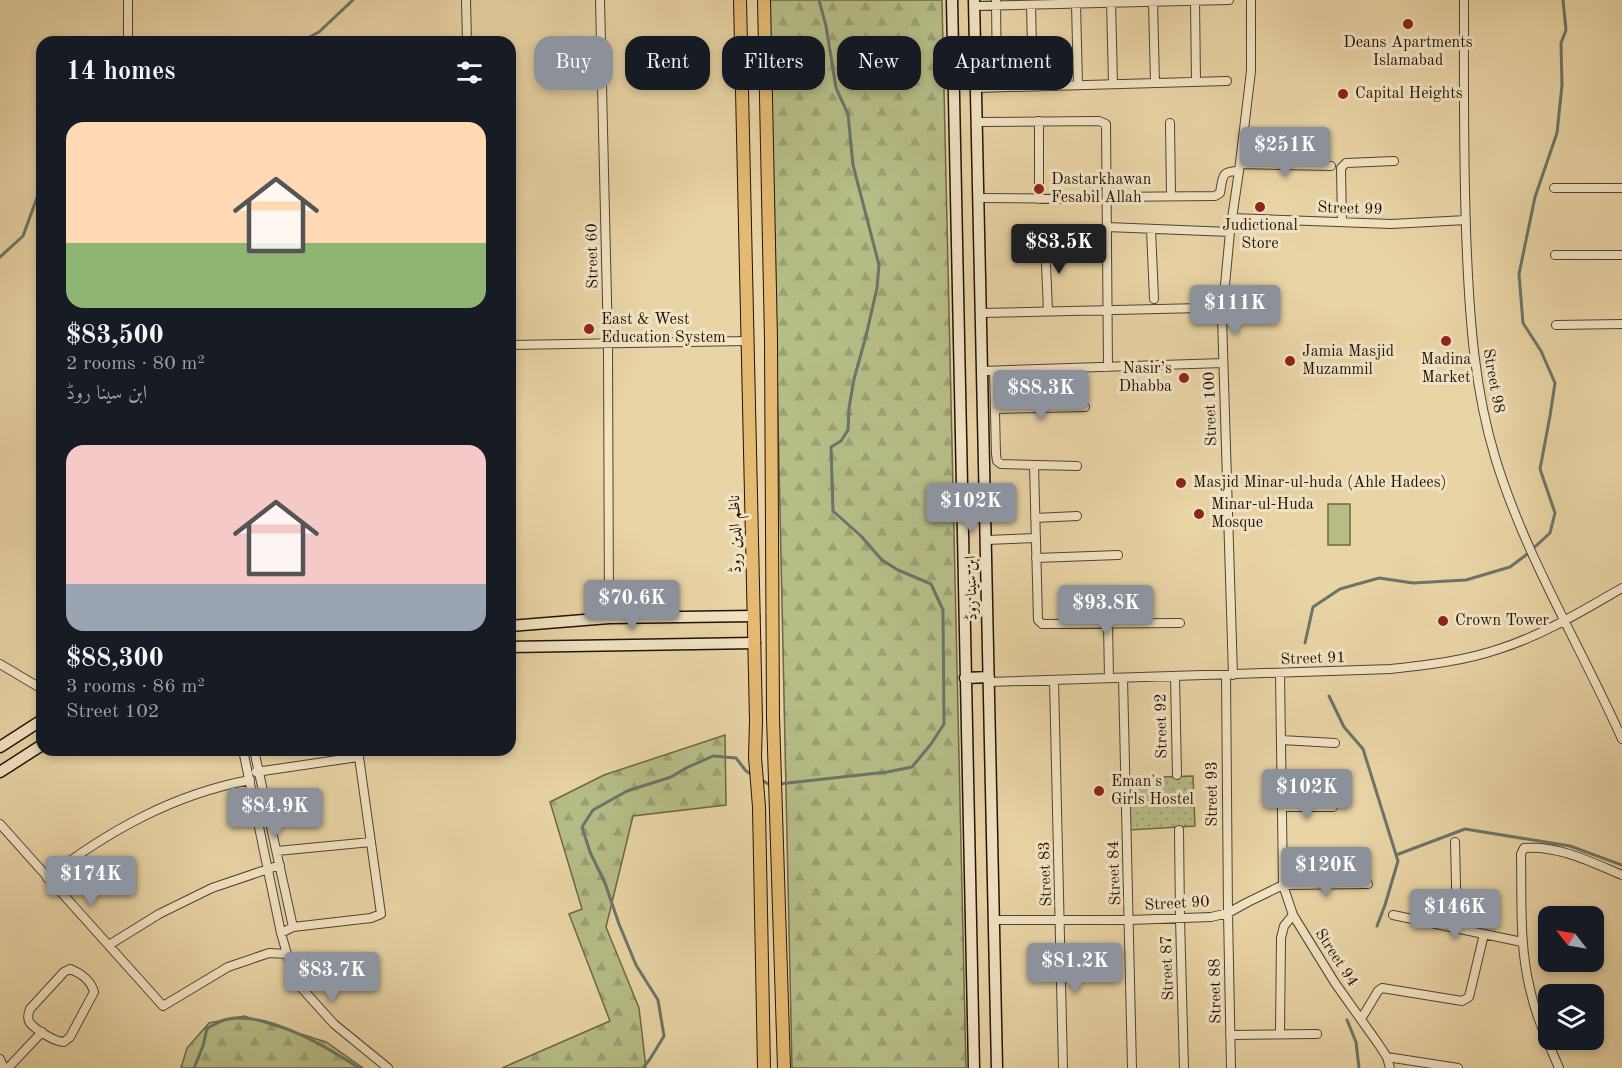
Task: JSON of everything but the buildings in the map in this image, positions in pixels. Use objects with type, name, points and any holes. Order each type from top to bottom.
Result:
[{"type":"main road","name":"ناظم الدین روڈ","points":[[740,0],[741,36]]},
{"type":"main road","points":[[764,0],[765,36]]},
{"type":"main road","name":"ابن سینا روڈ","points":[[952,0],[974,1068]]},
{"type":"main road","name":"ابن سینا روڈ","points":[[974,3],[975,36]]},
{"type":"main road","name":"ناظم الدین روڈ","points":[[743,90],[755,643],[755,757],[759,807],[764,1068]]},
{"type":"main road","points":[[766,90],[771,340],[773,717],[784,1068]]},
{"type":"main road","name":"ابن سینا روڈ","points":[[976,90],[997,1068]]},
{"type":"main road","points":[[751,465],[771,465]]},
{"type":"main road","points":[[516,626],[609,618],[754,616]]},
{"type":"main road","points":[[516,647],[755,643]]},
{"type":"main road","points":[[965,678],[989,679]]},
{"type":"main road","points":[[756,720],[773,717]]},
{"type":"main road","points":[[0,747],[36,724]]},
{"type":"main road","points":[[0,772],[36,749]]},
{"type":"street","points":[[128,0],[128,36]]},
{"type":"street","points":[[466,0],[467,36]]},
{"type":"street","name":"Street 60","points":[[600,0],[608,343],[609,618]]},
{"type":"street","points":[[974,3],[1031,5],[1229,0]]},
{"type":"street","name":"Street 100","points":[[1229,675],[1222,317],[1230,232],[1251,71],[1251,0]]},
{"type":"street","name":"Street 98","points":[[1464,0],[1466,220],[1470,314],[1477,376],[1495,457],[1510,502],[1622,739]]},
{"type":"street","points":[[1195,1],[1196,82]]},
{"type":"street","points":[[1111,2],[1113,84]]},
{"type":"street","points":[[1153,2],[1155,83]]},
{"type":"street","points":[[996,3],[996,36]]},
{"type":"street","points":[[1076,4],[1078,85]]},
{"type":"street","points":[[1031,5],[1031,36]]},
{"type":"street","points":[[1073,85],[1227,81]]},
{"type":"street","points":[[1039,121],[1039,198]]},
{"type":"street","points":[[977,122],[1099,121],[1106,124],[1108,367]]},
{"type":"street","points":[[1170,123],[1171,196]]},
{"type":"street","points":[[1342,222],[1341,168],[1343,165],[1394,161]]},
{"type":"street","points":[[1107,197],[1218,195],[1225,173],[1240,168],[1331,166]]},
{"type":"street","points":[[1554,189],[1622,188]]},
{"type":"street","points":[[978,198],[1090,199]]},
{"type":"street","name":"Street 99","points":[[1233,218],[1391,224],[1466,220]]},
{"type":"street","points":[[1107,227],[1230,232]]},
{"type":"street","points":[[1151,228],[1154,300]]},
{"type":"street","points":[[1045,240],[1048,311]]},
{"type":"street","points":[[1555,255],[1622,255]]},
{"type":"street","points":[[980,313],[1202,308]]},
{"type":"street","points":[[1556,325],[1622,324]]},
{"type":"street","points":[[516,345],[748,340]]},
{"type":"street","points":[[981,371],[1223,363]]},
{"type":"street","points":[[994,371],[997,462],[1000,464],[1077,466]]},
{"type":"street","points":[[995,409],[1085,407]]},
{"type":"street","points":[[1034,465],[1039,622],[1042,624],[1180,623]]},
{"type":"street","points":[[1035,518],[1077,516]]},
{"type":"street","points":[[986,540],[1036,538]]},
{"type":"street","points":[[1036,558],[1118,555]]},
{"type":"street","name":"Street 91","points":[[989,679],[1054,680],[1390,669],[1462,659],[1499,649],[1565,622],[1622,588]]},
{"type":"street","points":[[1108,624],[1109,678]]},
{"type":"street","points":[[0,664],[36,685]]},
{"type":"street","name":"Street 94","points":[[1280,673],[1283,885],[1293,915],[1335,983],[1387,1057],[1390,1068]]},
{"type":"street","name":"Street 93","points":[[1228,913],[1229,675]]},
{"type":"street","name":"Street 92","points":[[1175,676],[1177,775]]},
{"type":"street","name":"Street 84","points":[[1123,678],[1132,1068]]},
{"type":"street","name":"Street 83","points":[[1054,680],[1063,1068]]},
{"type":"street","points":[[1281,740],[1335,743]]},
{"type":"street","points":[[244,756],[281,933],[297,983],[334,1024],[388,1068]]},
{"type":"street","points":[[256,756],[293,927]]},
{"type":"street","points":[[47,878],[99,840],[185,797],[259,772],[342,756]]},
{"type":"street","points":[[281,933],[293,927],[371,918],[381,914],[358,756]]},
{"type":"street","points":[[1282,807],[1333,807]]},
{"type":"street","points":[[0,824],[163,1006],[228,967],[269,953],[287,954]]},
{"type":"street","name":"Street 87","points":[[1179,830],[1179,918],[1184,1068]]},
{"type":"street","points":[[277,851],[371,842]]},
{"type":"street","points":[[1455,842],[1457,927]]},
{"type":"street","points":[[1559,1068],[1545,1036],[1529,988],[1522,942],[1521,854],[1524,848],[1535,847],[1560,851],[1622,875]]},
{"type":"street","points":[[109,945],[159,914],[212,888],[280,865]]},
{"type":"street","points":[[1283,885],[1368,884]]},
{"type":"street","name":"Street 90","points":[[993,920],[1130,920],[1211,917],[1228,913],[1283,885]]},
{"type":"street","name":"Street 88","points":[[1228,913],[1231,1068]]},
{"type":"street","points":[[1280,1034],[1281,938],[1284,926],[1293,915]]},
{"type":"street","points":[[1392,915],[1522,942]]},
{"type":"street","points":[[1361,1019],[1382,988],[1466,1000],[1469,997],[1484,934]]},
{"type":"street","points":[[70,969],[78,972],[92,986],[94,992],[70,1037],[64,1042],[57,1042],[42,1032],[30,1023],[28,1017],[30,1009],[64,972],[70,969]]},
{"type":"street","points":[[0,1059],[6,1068],[42,1032]]},
{"type":"street","points":[[1230,1035],[1317,1034]]},
{"type":"street","points":[[1387,1057],[1458,1068]]},
{"type":"green space","points":[[769,0],[942,0],[943,36],[933,36],[933,90],[944,90],[966,1068],[792,1068],[771,90],[825,90],[825,36],[770,36]]},
{"type":"green space","points":[[1328,504],[1350,504],[1350,545],[1328,545]]},
{"type":"green space","points":[[725,735],[726,805],[633,816],[606,927],[639,1008],[646,1068],[502,1068],[610,1021],[569,914],[582,909],[550,802],[604,775]]},
{"type":"green space","points":[[1193,776],[1195,826],[1129,830],[1128,778]]},
{"type":"green space","points":[[244,1016],[326,1042],[363,1068],[181,1068],[187,1048],[209,1023]]},
{"type":"waterway","points":[[311,36],[319,32],[353,0]]},
{"type":"waterway","points":[[779,784],[912,767],[944,724],[943,610],[931,584],[898,570],[882,560],[861,536],[833,511],[831,447],[841,441],[848,430],[854,379],[877,288],[879,265],[853,165],[848,114],[836,88],[826,26],[819,0]]},
{"type":"waterway","points":[[1305,643],[1313,607],[1340,589],[1379,578],[1413,583],[1466,580],[1510,567],[1550,533],[1555,513],[1540,469],[1555,383],[1541,351],[1523,323],[1519,274],[1535,197],[1557,133],[1562,85],[1561,43],[1566,30],[1563,0]]},
{"type":"waterway","points":[[0,257],[23,236],[36,200]]},
{"type":"waterway","points":[[1329,696],[1344,727],[1363,749],[1398,861],[1377,926]]},
{"type":"waterway","points":[[643,1068],[664,1036],[658,1000],[636,965],[582,827],[593,810],[627,791],[671,777],[713,756],[736,758],[751,774]]},
{"type":"waterway","points":[[760,779],[772,785]]},
{"type":"waterway","points":[[1396,855],[1465,829],[1570,846],[1622,865]]},
{"type":"waterway","points":[[194,1068],[207,1028],[224,1020],[240,1018],[257,1020],[294,1032],[359,1068]]},
{"type":"waterway","points":[[1347,1020],[1356,1042],[1359,1068]]},
{"type":"place","name":"Deans Apartments Islamabad","points":[[1408,24]]},
{"type":"place","name":"Capital Heights","points":[[1343,94]]},
{"type":"place","name":"Dastarkhawan Fesabil Allah","points":[[1039,189]]},
{"type":"place","name":"Judictional Store","points":[[1260,207]]},
{"type":"place","name":"East & West Education System","points":[[589,329]]},
{"type":"place","name":"Madina Market","points":[[1446,341]]},
{"type":"place","name":"Jamia Masjid Muzammil","points":[[1290,361]]},
{"type":"place","name":"Nasir’s Dhabba","points":[[1184,378]]},
{"type":"place","name":"Masjid Minar-ul-huda (Ahle Hadees)","points":[[1181,483]]},
{"type":"place","name":"Minar-ul-Huda Mosque","points":[[1199,514]]},
{"type":"place","name":"Crown Tower","points":[[1443,621]]},
{"type":"place","name":"Eman's Girls Hostel","points":[[1099,791]]}]
